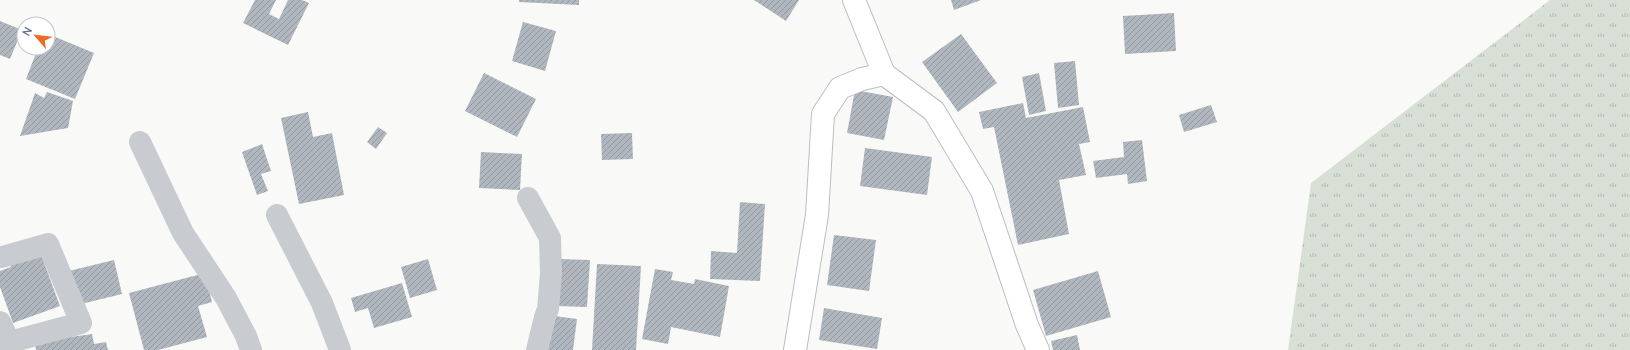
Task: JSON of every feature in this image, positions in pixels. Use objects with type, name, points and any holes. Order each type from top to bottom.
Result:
[{"type":"street","points":[[854,0],[884,74],[934,110],[982,191],[1027,325],[1038,350]]},
{"type":"street","points":[[795,350],[817,214],[823,114],[840,88],[862,79],[884,74]]},
{"type":"street","points":[[140,142],[182,233],[226,298],[246,336],[251,350]]},
{"type":"street","points":[[528,198],[550,238],[551,274],[548,309],[538,350]]},
{"type":"street","points":[[277,215],[322,303],[340,350]]},
{"type":"street","points":[[0,322],[8,345],[81,323],[48,244],[2,256]]},
{"type":"green space","points":[[1550,0],[1630,0],[1630,350],[1288,350],[1311,183]]},
{"type":"building","points":[[255,0],[276,0],[269,14],[279,19],[288,0],[302,0],[309,3],[288,45],[243,23]]},
{"type":"building","points":[[519,0],[579,0],[579,5],[519,2]]},
{"type":"building","points":[[754,0],[799,0],[786,21]]},
{"type":"building","points":[[951,0],[981,0],[954,10]]},
{"type":"building","points":[[1174,13],[1176,51],[1125,54],[1123,16]]},
{"type":"building","points":[[0,21],[16,28],[16,44],[10,59],[0,55]]},
{"type":"building","points":[[523,22],[556,31],[545,71],[512,61]]},
{"type":"building","points":[[961,34],[997,83],[958,112],[922,62]]},
{"type":"building","points":[[56,37],[94,53],[75,99],[26,79],[35,56],[56,56]]},
{"type":"building","points":[[1075,61],[1079,105],[1058,108],[1054,63]]},
{"type":"building","points":[[484,73],[536,99],[517,137],[465,111]]},
{"type":"building","points":[[1039,73],[1046,111],[1029,115],[1022,77]]},
{"type":"building","points":[[855,90],[893,97],[884,140],[847,133]]},
{"type":"building","points":[[47,92],[73,101],[68,128],[20,136],[35,93],[44,98]]},
{"type":"building","points":[[1023,103],[1026,118],[1083,107],[1090,142],[1079,144],[1086,175],[1059,180],[1069,234],[1018,245],[994,127],[983,129],[979,112]]},
{"type":"building","points":[[1211,105],[1217,122],[1184,132],[1179,115]]},
{"type":"building","points":[[308,112],[313,137],[332,133],[344,195],[299,204],[281,118]]},
{"type":"building","points":[[378,127],[387,133],[376,149],[367,142]]},
{"type":"building","points":[[632,133],[633,159],[602,160],[601,134]]},
{"type":"building","points":[[1142,140],[1147,181],[1128,184],[1127,174],[1096,178],[1093,161],[1124,157],[1123,142]]},
{"type":"building","points":[[262,144],[271,171],[261,174],[268,191],[257,195],[242,152]]},
{"type":"building","points":[[865,148],[932,157],[927,195],[860,186]]},
{"type":"building","points":[[481,152],[522,154],[520,190],[479,188]]},
{"type":"building","points":[[740,202],[765,204],[760,281],[710,279],[711,251],[737,253]]},
{"type":"building","points":[[834,235],[876,240],[869,291],[827,285]]},
{"type":"building","points":[[40,252],[60,306],[13,323],[0,287],[0,271],[11,267],[9,263]]},
{"type":"building","points":[[428,259],[437,290],[410,298],[401,267]]},
{"type":"building","points":[[559,259],[590,260],[587,307],[556,306]]},
{"type":"building","points":[[114,260],[122,294],[77,305],[69,271]]},
{"type":"building","points":[[597,264],[641,266],[636,350],[592,350]]},
{"type":"building","points":[[655,269],[673,272],[671,280],[694,284],[695,279],[729,286],[720,337],[671,327],[668,344],[642,339]]},
{"type":"building","points":[[1098,271],[1111,317],[1046,336],[1033,290]]},
{"type":"building","points":[[205,273],[212,302],[198,306],[207,337],[158,350],[144,350],[129,293]]},
{"type":"building","points":[[402,283],[412,317],[374,328],[368,308],[355,312],[351,298]]},
{"type":"building","points":[[824,308],[882,318],[877,349],[819,340]]},
{"type":"building","points":[[547,315],[577,319],[573,350],[543,350]]},
{"type":"building","points":[[92,334],[94,344],[106,342],[108,350],[36,350],[35,342]]},
{"type":"building","points":[[1077,335],[1080,350],[1053,350],[1051,341]]}]
